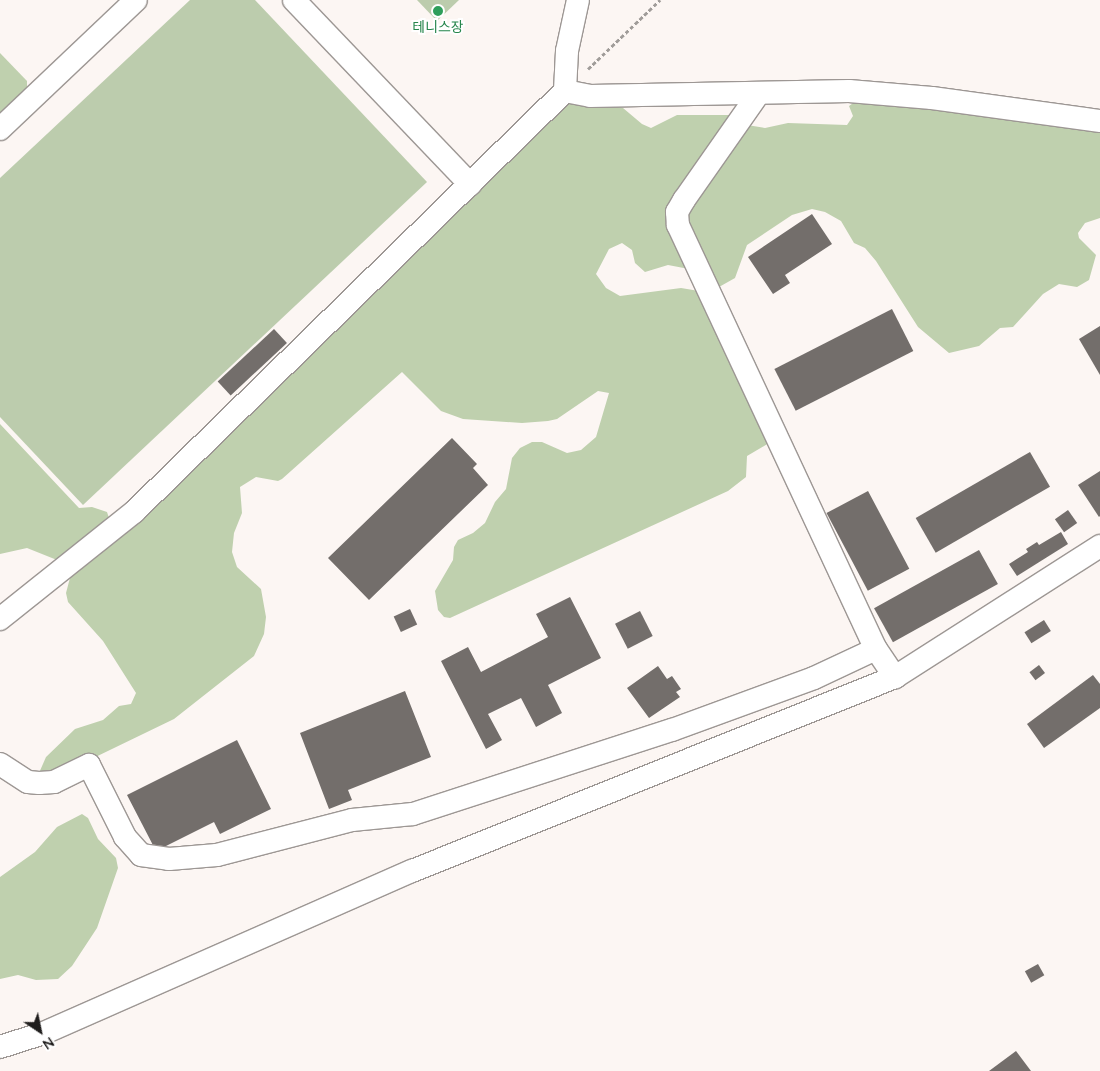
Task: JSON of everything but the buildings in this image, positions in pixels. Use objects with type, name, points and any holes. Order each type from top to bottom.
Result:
[{"type":"street","points":[[0,129],[136,0]]},
{"type":"street","points":[[294,0],[470,184]]},
{"type":"street","points":[[0,619],[134,512],[565,91],[567,51],[578,0]]},
{"type":"street","points":[[565,91],[590,96],[849,91],[932,98],[1100,121]]},
{"type":"street","points":[[759,93],[684,200],[677,212],[678,226],[876,649],[895,676]]},
{"type":"street","points":[[0,1047],[44,1033],[412,871],[895,676],[1100,546]]},
{"type":"street","points":[[0,764],[28,782],[39,783],[54,782],[90,765],[125,837],[141,855],[169,859],[217,854],[352,820],[413,814],[672,730],[814,678],[876,649]]},
{"type":"path","points":[[565,91],[660,0]]},
{"type":"green space","points":[[190,0],[255,0],[427,182],[83,505],[0,417],[0,178]]},
{"type":"green space","name":"테니스장","points":[[417,0],[459,0],[437,21]]},
{"type":"green space","points":[[0,53],[27,81],[27,87],[25,93],[0,121]]},
{"type":"green space","points":[[571,99],[623,108],[642,124],[651,128],[677,115],[730,115],[680,199],[689,269],[668,265],[645,272],[635,263],[632,250],[622,243],[609,249],[596,274],[606,288],[620,296],[681,288],[699,291],[769,443],[747,456],[746,477],[728,491],[450,618],[444,617],[438,610],[435,591],[453,560],[454,547],[458,540],[473,533],[485,523],[495,502],[506,489],[512,458],[520,448],[532,442],[542,442],[567,453],[581,450],[596,437],[609,393],[598,391],[557,419],[548,421],[522,423],[463,419],[441,411],[402,372],[282,479],[278,481],[256,477],[240,487],[242,513],[234,533],[232,552],[237,567],[261,589],[266,617],[264,634],[254,656],[174,719],[50,779],[39,773],[46,757],[75,729],[103,720],[119,706],[131,704],[136,693],[103,641],[68,602],[66,593],[71,574]]},
{"type":"green space","points":[[859,99],[1100,129],[1100,218],[1085,223],[1078,233],[1079,238],[1096,255],[1089,280],[1077,287],[1059,284],[1043,294],[1013,327],[1000,328],[979,346],[949,353],[918,327],[876,261],[865,248],[854,243],[841,221],[825,212],[812,209],[792,215],[747,245],[735,278],[719,287],[684,225],[686,202],[747,125],[765,128],[788,123],[847,125],[853,116],[849,106]]},
{"type":"green space","points":[[0,424],[79,508],[92,507],[107,512],[109,518],[57,560],[27,548],[0,554]]},
{"type":"green space","points":[[82,814],[88,818],[98,839],[116,858],[118,868],[97,928],[72,966],[58,979],[36,980],[18,975],[0,979],[0,877],[35,852],[57,827]]},
{"type":"place","name":"테니스장","points":[[438,11]]}]
